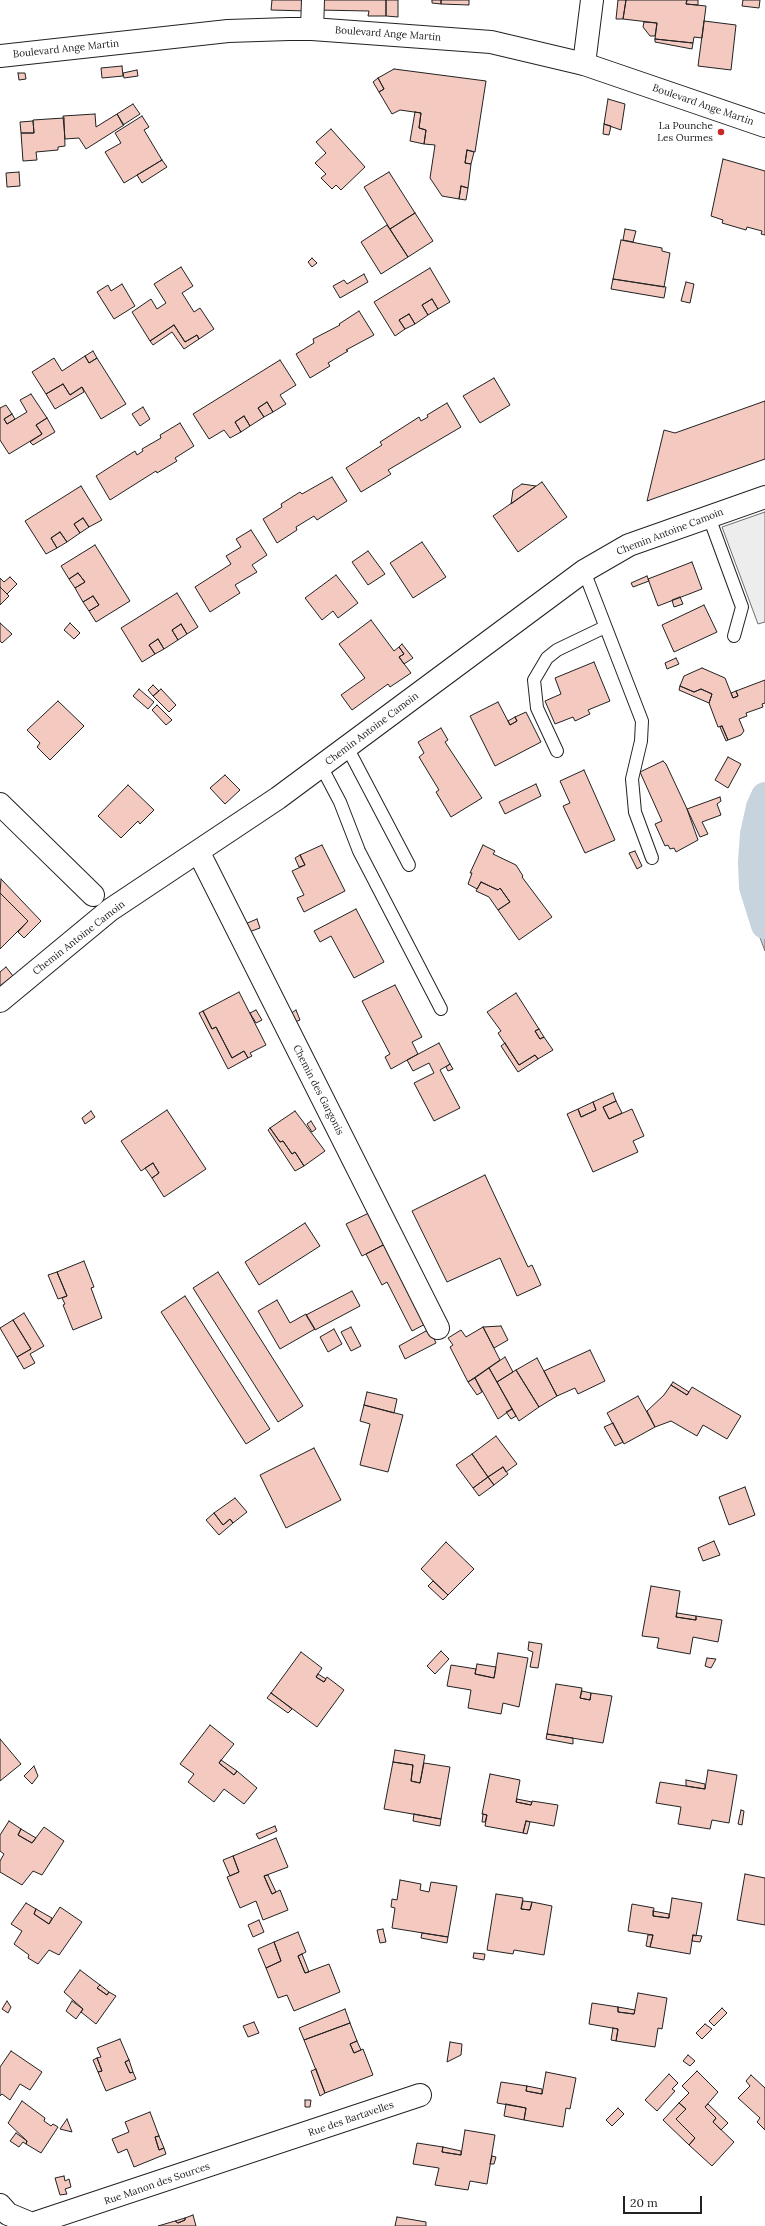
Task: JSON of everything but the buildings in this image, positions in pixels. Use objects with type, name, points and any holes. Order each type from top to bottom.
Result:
[{"type":"street","points":[[312,29],[313,0]]},
{"type":"street","points":[[584,64],[592,0]]},
{"type":"street","name":"Boulevard Ange Martin","points":[[0,56],[228,31],[312,29],[491,42],[584,64],[765,126]]},
{"type":"street","name":"Chemin Antoine Camoin","points":[[0,1001],[110,910],[199,853],[321,766],[584,571],[629,545],[765,497]]},
{"type":"street","points":[[0,804],[93,895]]},
{"type":"street","name":"Chemin des Gargonis","points":[[199,853],[438,1328]]},
{"type":"street","name":"Rue des Bartavelles","points":[[282,2142],[420,2095]]},
{"type":"street","name":"Rue Manon des Sources","points":[[0,2205],[8,2214],[32,2225],[282,2142]]},
{"type":"lane","points":[[709,517],[742,607],[734,636]]},
{"type":"lane","points":[[584,571],[642,722],[641,741],[632,779],[635,812],[652,858]]},
{"type":"lane","points":[[557,751],[537,708],[534,680],[548,658],[557,650],[605,627]]},
{"type":"lane","points":[[347,747],[409,865]]},
{"type":"lane","points":[[321,766],[340,802],[359,851],[440,1009]]},
{"type":"shaded area","points":[[765,512],[765,622],[758,624],[722,527]]},
{"type":"shaded area","points":[[745,831],[763,834],[760,857],[765,895],[765,951],[748,906],[742,849]]},
{"type":"waterway","points":[[765,796],[760,807],[754,834],[752,862],[753,887],[765,925]]},
{"type":"place","name":"La Pounche Les Ourmes","points":[[721,132]]}]
